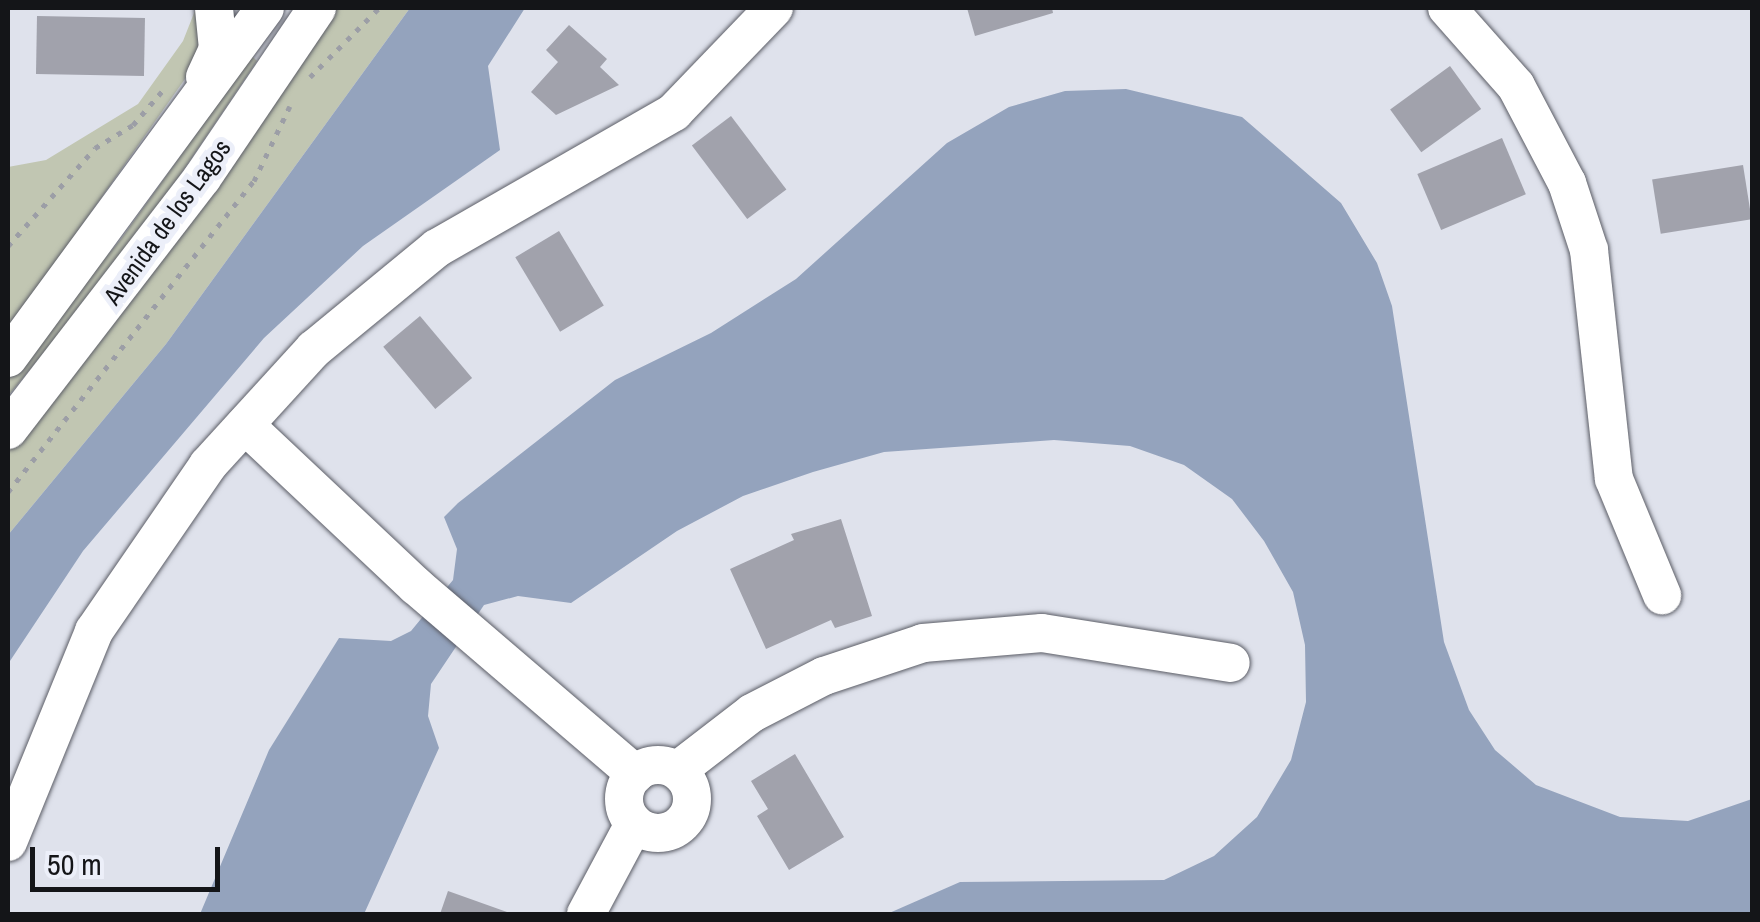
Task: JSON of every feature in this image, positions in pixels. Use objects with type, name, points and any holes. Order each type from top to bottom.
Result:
[{"type":"street","points":[[72,274],[207,74],[218,49],[216,8],[261,15],[302,44]]},
{"type":"street","points":[[8,842],[94,631],[160,528],[245,425],[367,299],[512,202],[674,112],[774,8]]},
{"type":"street","points":[[1448,8],[1516,86],[1567,183],[1590,250],[1614,479],[1662,595]]},
{"type":"street","name":"Avenida de los Lagos","points":[[8,358],[261,15]]},
{"type":"street","name":"Avenida de los Lagos","points":[[8,430],[302,44]]},
{"type":"street","points":[[245,425],[416,586],[635,774]]},
{"type":"street","points":[[678,770],[795,691],[923,643],[1042,634],[1231,663]]},
{"type":"street","points":[[586,914],[634,824],[624,793],[635,774],[656,764],[678,770],[693,801],[684,822],[666,833],[634,824]]},
{"type":"path","points":[[302,44],[379,8]]},
{"type":"path","points":[[8,246],[175,72]]},
{"type":"path","points":[[8,492],[254,180],[297,96]]},
{"type":"green space","points":[[196,8],[204,52],[8,330],[8,167],[46,160],[138,104],[183,41]]},
{"type":"green space","points":[[332,8],[410,8],[166,344],[8,535],[8,440]]},
{"type":"green space","points":[[252,56],[257,61],[133,245],[8,396],[8,376],[121,239]]},
{"type":"water","points":[[410,8],[525,8],[488,66],[500,150],[363,246],[264,338],[83,551],[8,664],[8,535],[166,344]]},
{"type":"water","points":[[1126,89],[1242,117],[1341,203],[1377,263],[1392,306],[1444,642],[1469,710],[1495,750],[1536,785],[1620,817],[1688,821],[1752,799],[1752,914],[887,914],[960,882],[1164,880],[1214,856],[1257,817],[1291,760],[1306,702],[1305,645],[1293,592],[1264,541],[1232,499],[1184,465],[1130,446],[1054,440],[884,452],[813,472],[743,496],[677,531],[571,603],[518,596],[484,605],[431,684],[428,716],[439,748],[364,914],[200,914],[269,750],[339,638],[391,641],[411,631],[453,580],[457,549],[444,517],[458,503],[615,380],[711,333],[796,279],[947,143],[1009,107],[1065,91]]},
{"type":"building","points":[[967,8],[1052,8],[1053,13],[975,36]]},
{"type":"building","points":[[37,16],[145,18],[144,76],[36,74]]},
{"type":"building","points":[[569,25],[607,59],[600,67],[619,85],[556,115],[531,92],[558,62],[546,50]]},
{"type":"building","points":[[1450,66],[1481,109],[1421,152],[1390,109]]},
{"type":"building","points":[[731,116],[786,189],[747,219],[692,145]]},
{"type":"building","points":[[1502,138],[1526,194],[1441,230],[1417,174]]},
{"type":"building","points":[[1743,165],[1752,219],[1661,234],[1652,179]]},
{"type":"building","points":[[559,231],[604,306],[560,332],[515,257]]},
{"type":"building","points":[[420,316],[472,378],[435,409],[383,347]]},
{"type":"building","points":[[841,519],[872,616],[835,628],[831,620],[766,649],[730,569],[794,540],[791,534]]},
{"type":"building","points":[[795,754],[844,837],[789,870],[757,816],[768,809],[751,781]]},
{"type":"building","points":[[448,891],[507,912],[440,914]]}]
